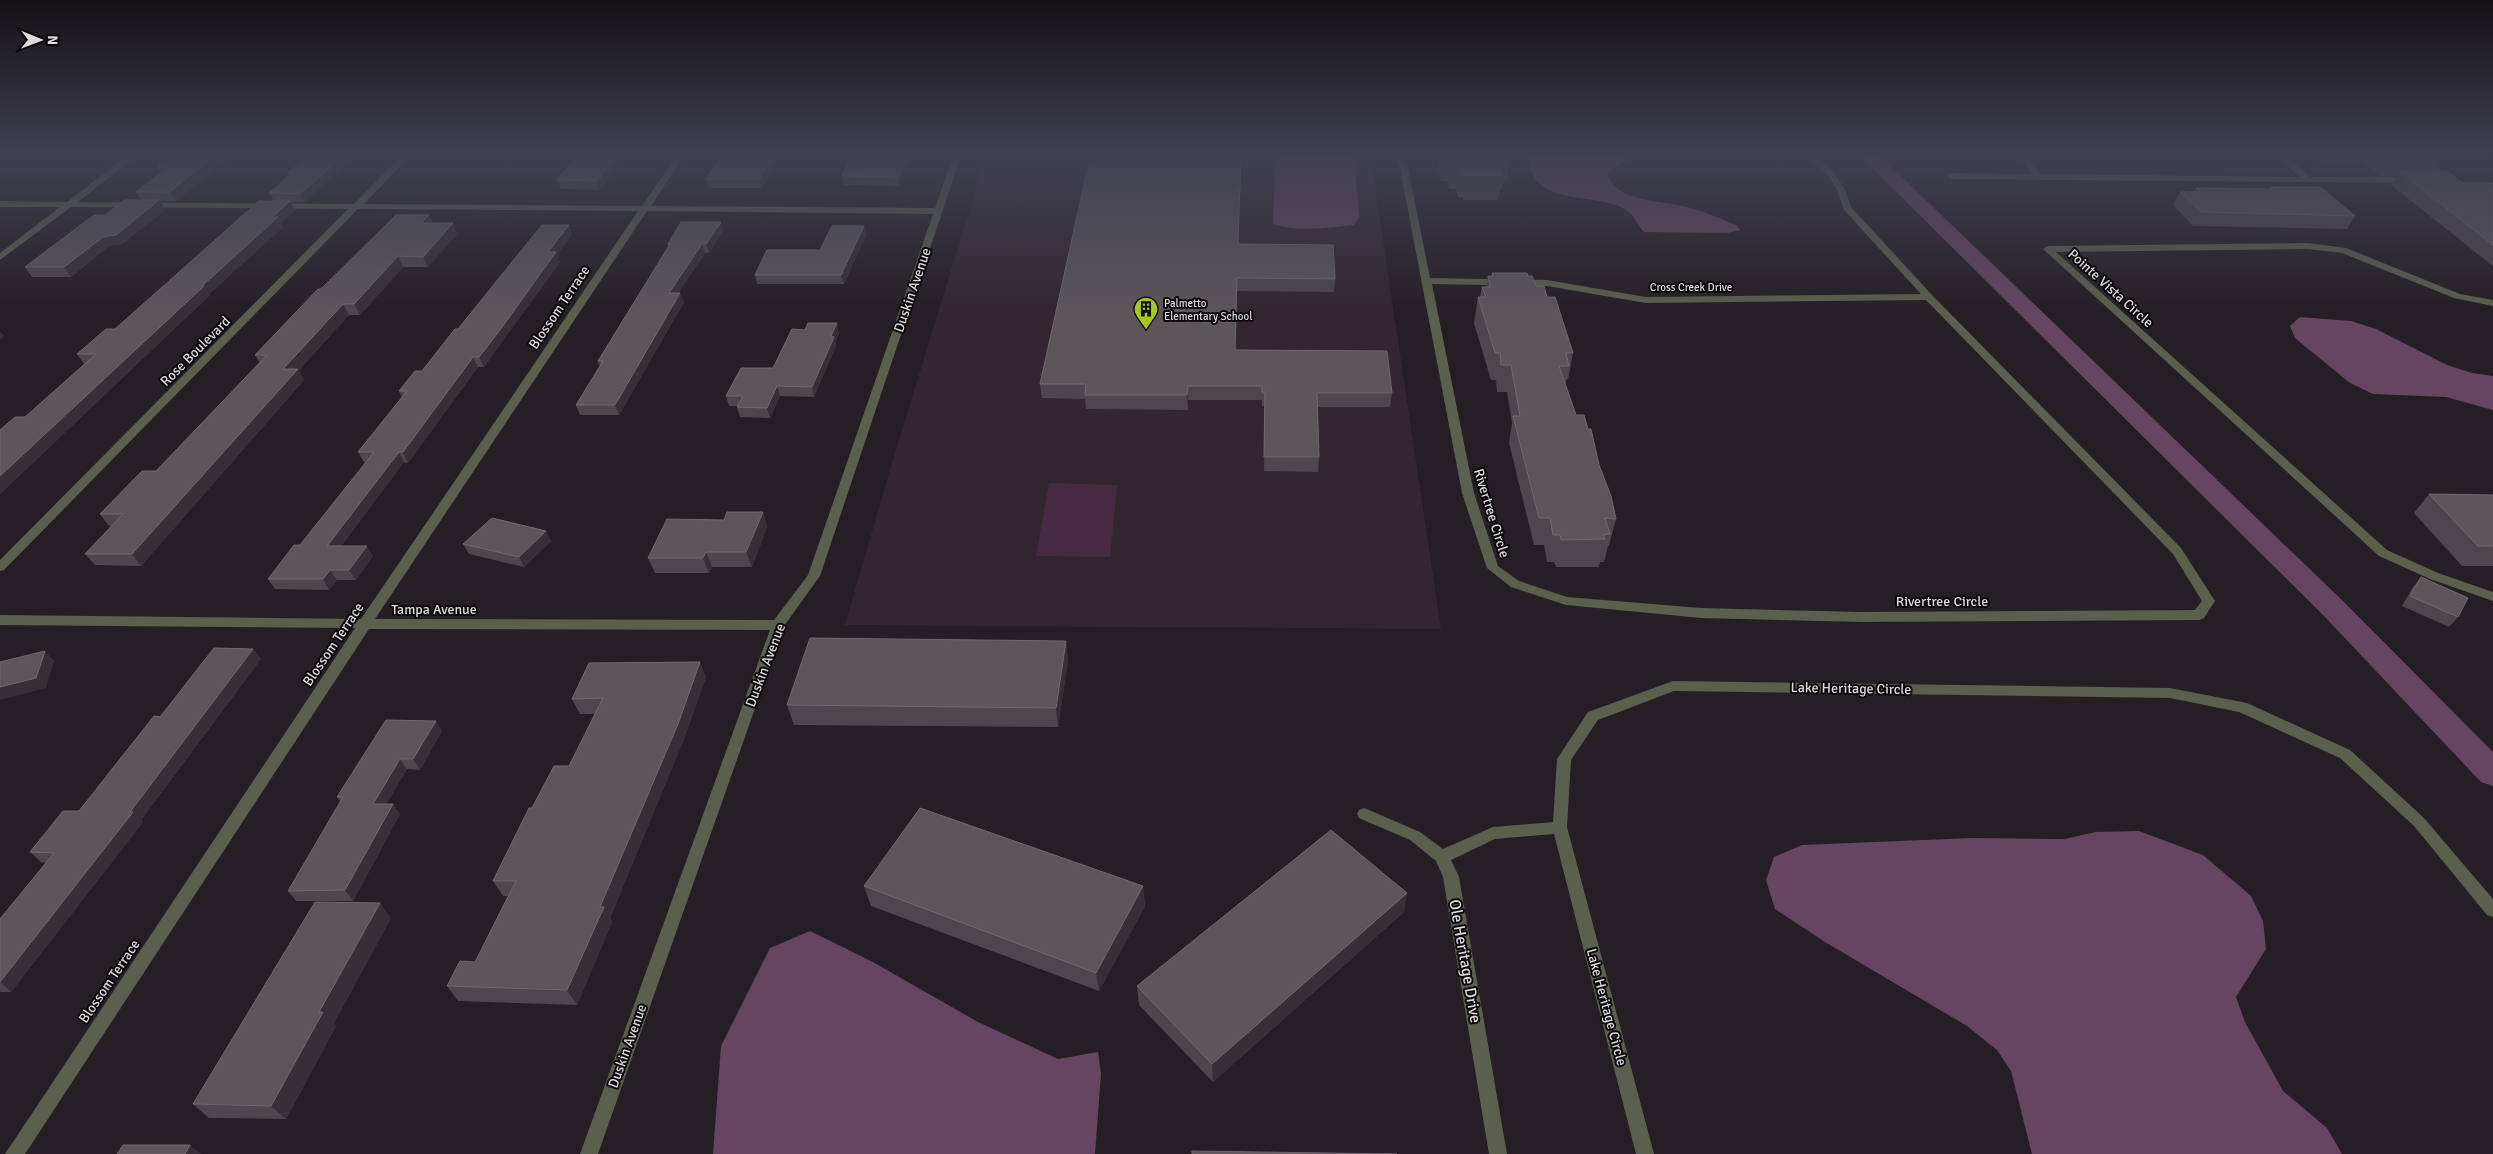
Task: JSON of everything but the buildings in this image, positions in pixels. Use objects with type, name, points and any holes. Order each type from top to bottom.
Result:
[{"type":"street","points":[[0,256],[66,207]]},
{"type":"street","points":[[335,207],[939,211]]},
{"type":"street","name":"Rose Boulevard","points":[[0,567],[356,207]]},
{"type":"street","name":"Duskin Avenue","points":[[589,1154],[778,625],[814,576],[940,207]]},
{"type":"street","name":"Rivertree Circle","points":[[1411,207],[1468,494],[1493,568],[1515,584],[1566,601],[1700,613],[1862,616],[2199,615],[2209,601],[2177,551],[1929,297],[1847,207]]},
{"type":"street","name":"Blossom Terrace","points":[[14,1154],[365,624],[645,209]]},
{"type":"street","name":"Pointe Vista Circle","points":[[2493,303],[2457,296],[2343,250],[2308,246],[2048,249],[2383,553],[2434,576],[2493,597]]},
{"type":"street","name":"Cross Creek Drive","points":[[1425,281],[1547,283],[1646,300],[1929,297]]},
{"type":"street","name":"Tampa Avenue","points":[[0,620],[365,624],[778,625]]},
{"type":"street","name":"Lake Heritage Circle","points":[[1645,1154],[1560,827],[1564,759],[1593,716],[1674,686],[2170,693],[2242,707],[2345,754],[2418,822],[2493,910]]},
{"type":"street","name":"Ole Heritage Drive","points":[[1364,814],[1415,836],[1442,857],[1451,877],[1498,1154]]},
{"type":"street","points":[[1442,857],[1493,833],[1560,827]]},
{"type":"shaded area","points":[[970,207],[1378,207],[1441,629],[845,625],[891,466]]},
{"type":"shaded area","points":[[1274,207],[1358,207],[1359,217],[1354,225],[1302,229],[1273,224]]},
{"type":"shaded area","points":[[1620,207],[1683,207],[1713,215],[1738,226],[1740,230],[1727,233],[1644,232],[1632,215]]},
{"type":"shaded area","points":[[2300,317],[2351,321],[2376,329],[2447,365],[2472,373],[2493,376],[2493,410],[2446,397],[2373,394],[2350,383],[2295,338],[2290,326]]},
{"type":"shaded area","points":[[1049,483],[1117,485],[1110,557],[1036,556]]},
{"type":"shaded area","points":[[2139,831],[2203,855],[2251,896],[2263,921],[2266,949],[2236,997],[2245,1022],[2283,1091],[2327,1128],[2342,1154],[2032,1154],[2011,1071],[1997,1050],[1967,1026],[1825,942],[1775,909],[1766,880],[1774,857],[1802,845],[1972,838],[2064,839],[2096,832]]},
{"type":"shaded area","points":[[810,931],[871,961],[978,1022],[1058,1059],[1098,1052],[1101,1074],[1095,1154],[713,1154],[721,1046],[770,948]]},
{"type":"waterway","points":[[1921,207],[2334,609],[2493,773]]},
{"type":"place","name":"Palmetto Elementary School","points":[[1146,330]]}]
